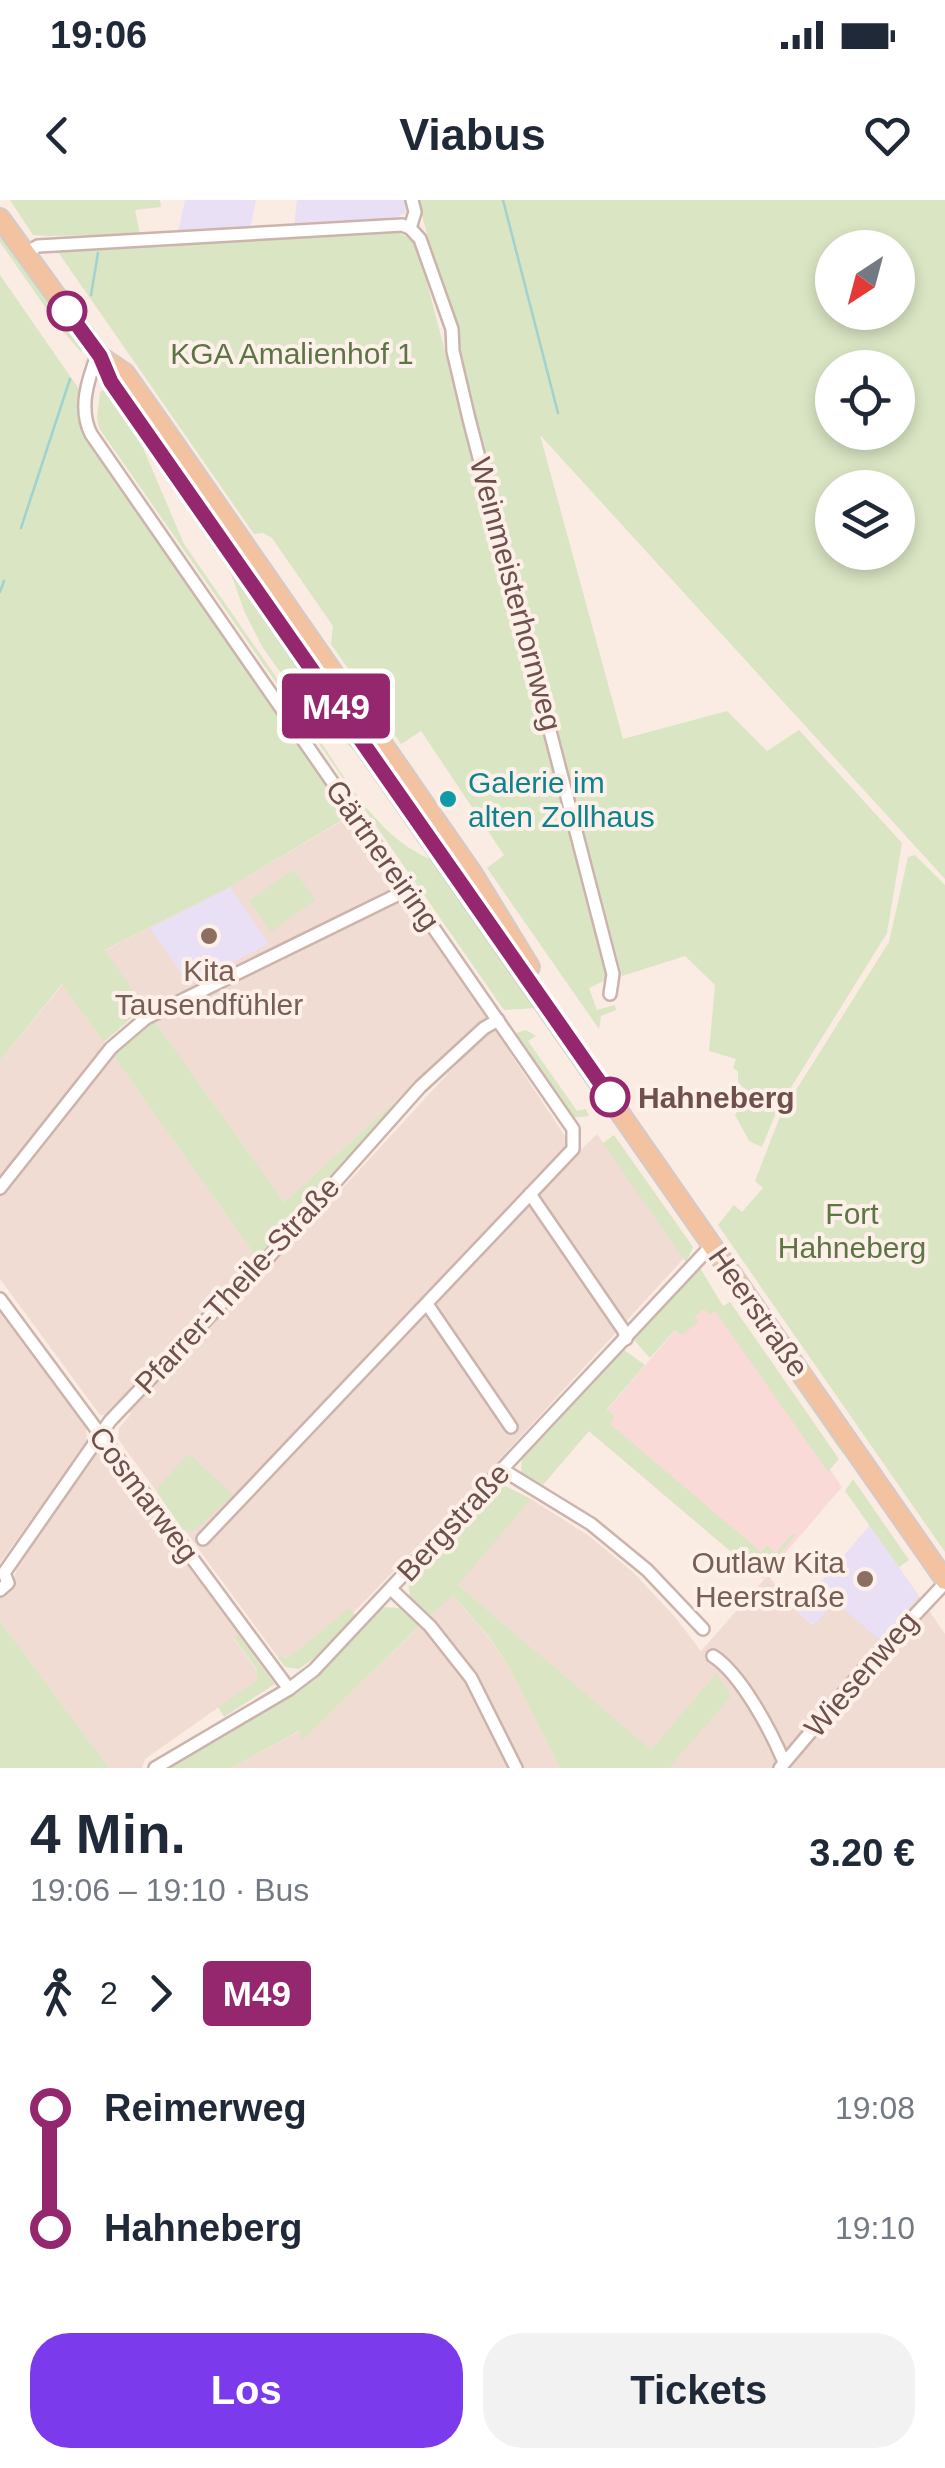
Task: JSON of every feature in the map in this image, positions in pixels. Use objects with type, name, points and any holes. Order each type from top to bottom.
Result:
[{"type":"main road","name":"Heerstraße","points":[[0,218],[945,1581]]},
{"type":"street","points":[[26,253],[38,246],[402,225],[410,228],[415,212],[412,200]]},
{"type":"street","name":"Weinmeisterhornweg","points":[[410,228],[420,239],[452,330],[469,420],[613,974],[610,994]]},
{"type":"street","name":"Gärtnereiring","points":[[98,355],[89,376],[84,408],[91,434],[575,1137],[572,1149],[203,1539]]},
{"type":"street","points":[[0,1188],[111,1048],[146,1018],[407,890]]},
{"type":"street","name":"Pfarrer-Theile-Straße","points":[[0,1590],[8,1583],[2,1572],[100,1434],[287,1237],[420,1087],[484,1028],[498,1020]]},
{"type":"street","points":[[530,1194],[626,1339]]},
{"type":"street","name":"Bergstraße","points":[[159,1764],[289,1689],[314,1670],[712,1245]]},
{"type":"street","name":"Cosmarweg","points":[[0,1299],[289,1689]]},
{"type":"street","points":[[427,1304],[511,1427]]},
{"type":"street","points":[[502,1470],[592,1524],[647,1570],[704,1629]]},
{"type":"street","name":"Wiesenweg","points":[[782,1765],[945,1581]]},
{"type":"street","points":[[391,1589],[430,1626],[471,1678],[516,1768]]},
{"type":"street","points":[[713,1656],[724,1663],[757,1710],[782,1765]]},
{"type":"shaded area","points":[[185,200],[256,200],[250,230],[178,232]]},
{"type":"shaded area","points":[[297,200],[406,200],[407,205],[405,213],[397,217],[294,226]]},
{"type":"shaded area","points":[[347,818],[487,1019],[284,1202],[104,951],[230,887]]},
{"type":"shaded area","name":"Kita Tausendfühler","points":[[230,887],[269,944],[189,984],[150,928]]},
{"type":"shaded area","points":[[63,984],[257,1258],[306,1228],[487,1031],[496,1032],[577,1154],[597,1134],[684,1258],[471,1491],[353,1613],[348,1609],[288,1658],[277,1656],[118,1439],[119,1428],[131,1414],[121,1404],[110,1415],[100,1415],[0,1279],[0,1061]]},
{"type":"shaded area","points":[[707,1293],[842,1487],[763,1579],[589,1431]]},
{"type":"shaded area","points":[[0,1313],[86,1428],[87,1442],[0,1563]]},
{"type":"shaded area","points":[[95,1453],[104,1453],[239,1635],[234,1639],[257,1671],[256,1681],[145,1759],[142,1768],[109,1768],[0,1621],[0,1597],[12,1589],[17,1565]]},
{"type":"shaded area","points":[[531,1499],[589,1536],[634,1573],[701,1651],[768,1575],[796,1611],[813,1625],[835,1601],[881,1640],[919,1596],[945,1634],[945,1768],[601,1768],[631,1734],[457,1584]]},
{"type":"shaded area","name":"Outlaw Kita Heerstraße","points":[[870,1525],[919,1596],[881,1641],[835,1602],[814,1625],[796,1611]]},
{"type":"shaded area","points":[[452,1594],[510,1669],[560,1768],[231,1768],[300,1731],[303,1740]]},
{"type":"green space","points":[[10,200],[160,200],[161,207],[135,210],[140,234],[48,236],[33,235]]},
{"type":"green space","points":[[418,200],[945,200],[945,879],[540,435],[623,739],[727,711],[767,751],[799,730],[902,843],[887,933],[777,1110],[762,1147],[749,1141],[735,1115],[749,1092],[738,1083],[738,1071],[733,1068],[736,1059],[709,1051],[715,985],[685,956],[622,976]]},
{"type":"green space","name":"KGA Amalienhof 1","points":[[394,231],[410,238],[418,248],[607,974],[604,981],[589,988],[597,1010],[615,1005],[616,1010],[601,1016],[599,1029],[487,868],[504,855],[421,731],[401,744],[331,644],[333,626],[272,538],[254,534],[58,252]]},
{"type":"green space","points":[[0,235],[82,349],[81,352],[0,242]]},
{"type":"green space","points":[[0,275],[79,389],[77,412],[85,435],[349,816],[230,887],[105,950],[144,1007],[104,1042],[62,984],[0,1061]]},
{"type":"green space","points":[[108,387],[135,429],[184,544],[301,713],[298,714],[99,428],[100,392]]},
{"type":"green space","points":[[227,563],[363,758],[305,707],[263,648]]},
{"type":"green space","points":[[308,728],[380,823],[397,839],[438,862],[536,1008],[504,1010]]},
{"type":"green space","name":"Fort Hahneberg","points":[[915,855],[945,885],[945,1552],[718,1225],[734,1205],[742,1212],[763,1188],[755,1181],[781,1114],[889,942],[908,857]]},
{"type":"green space","points":[[294,870],[315,900],[271,932],[249,901]]},
{"type":"green space","points":[[153,1019],[284,1202],[427,1073],[262,1258],[257,1258],[113,1055]]},
{"type":"green space","points":[[526,1030],[536,1036],[528,1041],[577,1111],[586,1109],[589,1116],[571,1118],[513,1034]]},
{"type":"green space","points":[[614,1135],[693,1247],[686,1262],[603,1143]]},
{"type":"green space","points":[[711,1264],[845,1452],[843,1454]]},
{"type":"green space","points":[[700,1268],[723,1306],[730,1302],[839,1459],[828,1472],[715,1311],[709,1315],[704,1309],[695,1316],[698,1322],[682,1335],[675,1330],[650,1358],[633,1339]]},
{"type":"green space","points":[[623,1349],[645,1365],[607,1409],[615,1417],[610,1424],[761,1552],[767,1546],[776,1553],[796,1534],[761,1577],[589,1431],[543,1485],[521,1473],[522,1457]]},
{"type":"green space","points":[[189,1454],[233,1495],[194,1531],[183,1530],[157,1492]]},
{"type":"green space","points":[[853,1479],[909,1560],[899,1567],[845,1491]]},
{"type":"green space","points":[[499,1483],[531,1499],[458,1585],[651,1750],[716,1674],[731,1696],[669,1768],[560,1768],[510,1669],[490,1638],[453,1595],[430,1616],[410,1597],[408,1580]]},
{"type":"green space","points":[[382,1607],[400,1608],[419,1626],[302,1741],[299,1731],[231,1768],[163,1768],[301,1687]]},
{"type":"green space","points":[[349,1608],[355,1615],[321,1653],[299,1669],[285,1667],[277,1656],[288,1658]]},
{"type":"green space","points":[[0,1621],[109,1768],[0,1768]]},
{"type":"green space","points":[[239,1635],[275,1684],[224,1717],[218,1707],[256,1681],[257,1670],[234,1638]]},
{"type":"waterway","points":[[503,200],[558,413]]},
{"type":"waterway","points":[[91,295],[98,253]]},
{"type":"waterway","points":[[21,528],[70,379]]},
{"type":"waterway","points":[[0,592],[4,581]]},
{"type":"bus line","name":"M49","points":[[67,311],[100,356],[111,382],[610,1097]]},
{"type":"place","name":"Galerie im alten Zollhaus","points":[[448,799]]},
{"type":"place","name":"Kita Tausendfühler","points":[[209,936]]},
{"type":"place","name":"Hahneberg","points":[[610,1097]]},
{"type":"place","name":"Outlaw Kita Heerstraße","points":[[865,1579]]}]
